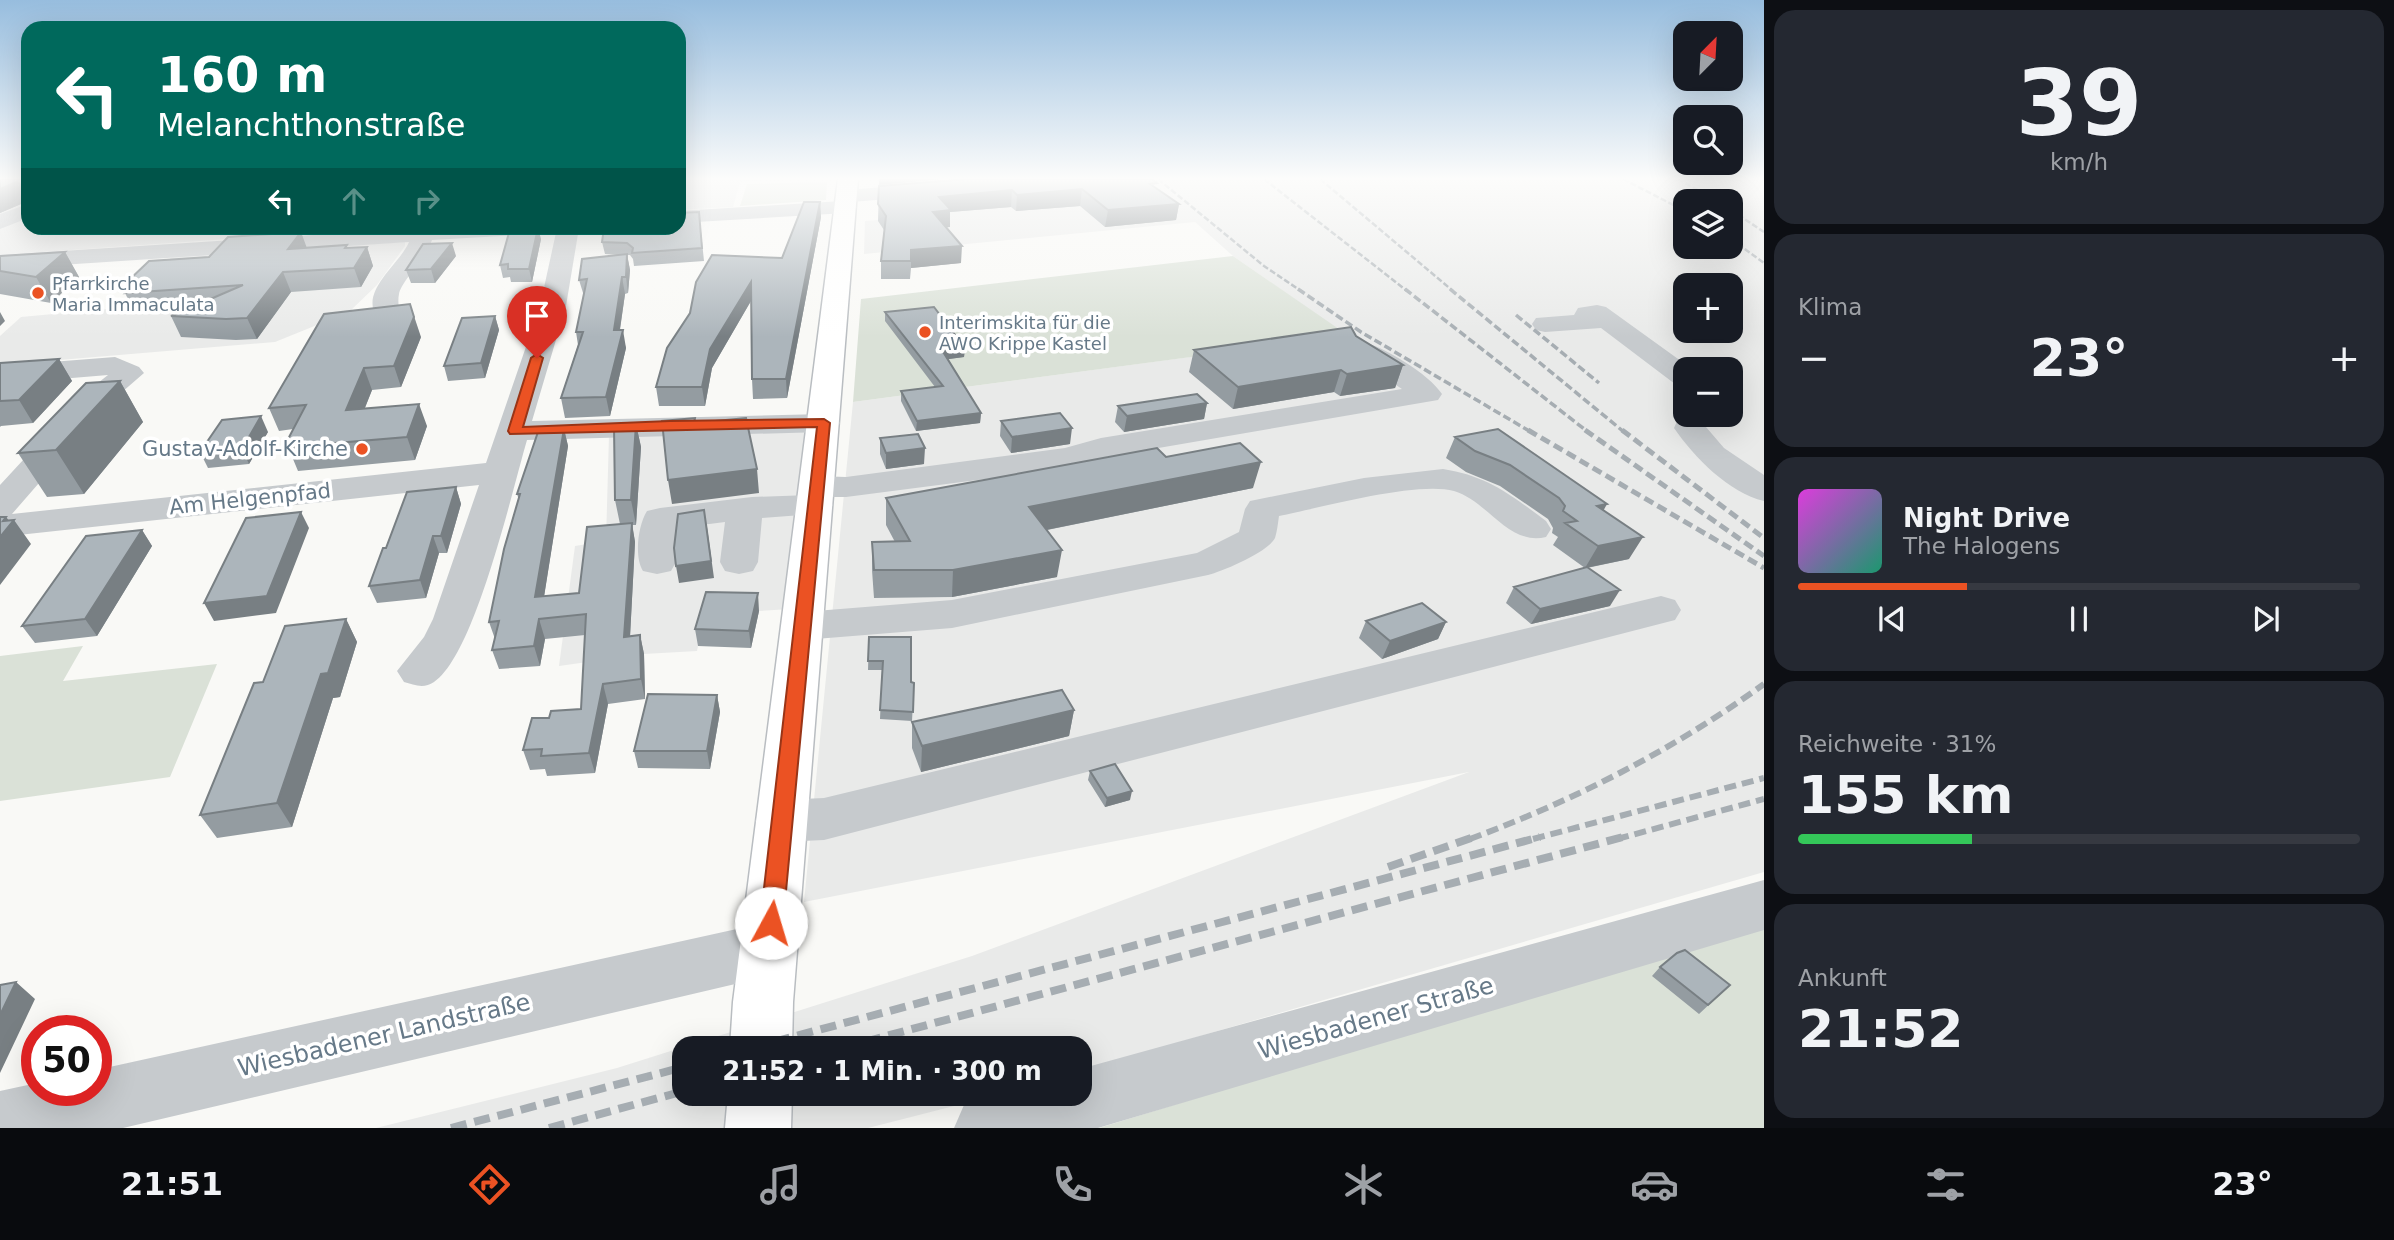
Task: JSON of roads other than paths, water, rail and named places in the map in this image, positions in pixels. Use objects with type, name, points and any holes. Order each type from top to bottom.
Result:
[{"type":"main road","name":"Wiesbadener Landstraße","points":[[764,1000],[843,232]]},
{"type":"main road","points":[[758,1128],[759,1106]]},
{"type":"street","points":[[0,262],[408,235]]},
{"type":"street","points":[[386,311],[386,292],[415,255],[423,235]]},
{"type":"street","points":[[419,671],[441,645],[454,619],[553,306],[573,266],[569,235]]},
{"type":"street","points":[[1545,324],[1591,323],[1672,376]]},
{"type":"street","points":[[657,562],[660,519],[745,509],[816,496],[846,487],[1069,458],[1101,448],[1426,394],[1394,369],[1360,349]]},
{"type":"street","points":[[0,375],[115,366],[130,373],[95,400],[0,506]]},
{"type":"street","points":[[515,431],[824,423]]},
{"type":"street","points":[[1690,427],[1712,455],[1764,491]]},
{"type":"street","name":"Am Helgenpfad","points":[[0,526],[501,472]]},
{"type":"street","points":[[803,626],[952,614],[1208,563],[1256,538],[1263,509],[1427,478],[1458,481],[1476,488],[1533,529]]},
{"type":"street","points":[[739,562],[745,509]]},
{"type":"street","points":[[781,821],[824,820],[1661,610]]},
{"type":"street","name":"Wiesbadener Straße","points":[[987,1128],[1764,905]]},
{"type":"street","name":"Wiesbadener Landstraße","points":[[0,1124],[764,1000]]},
{"type":"railway","points":[[1222,232],[1264,266],[1301,291]]},
{"type":"railway","points":[[1331,232],[1407,291]]},
{"type":"railway","points":[[1383,232],[1453,291]]},
{"type":"railway","points":[[1743,248],[1764,263]]},
{"type":"railway","points":[[1298,289],[1361,332],[1531,432]]},
{"type":"railway","points":[[1405,289],[1588,432]]},
{"type":"railway","points":[[1450,289],[1624,432]]},
{"type":"railway","points":[[1516,315],[1599,383]]},
{"type":"railway","points":[[1528,430],[1764,568]]},
{"type":"railway","points":[[1585,430],[1764,556]]},
{"type":"railway","points":[[1622,430],[1764,538]]},
{"type":"railway","points":[[1470,839],[1547,808],[1622,772],[1694,731],[1764,684]]},
{"type":"railway","points":[[1533,839],[1764,778]]},
{"type":"railway","points":[[1617,839],[1764,799]]},
{"type":"railway","points":[[1388,867],[1474,837]]},
{"type":"railway","points":[[796,1036],[1540,837]]},
{"type":"railway","points":[[886,1036],[1623,837]]},
{"type":"railway","points":[[451,1128],[672,1070]]},
{"type":"railway","points":[[549,1128],[672,1094]]},
{"type":"place","name":"Pfarrkirche Maria Immaculata","points":[[38,293]]},
{"type":"place","name":"Interimskita für die AWO Krippe Kastel","points":[[925,332]]},
{"type":"place","name":"Gustav-Adolf-Kirche","points":[[362,449]]}]
